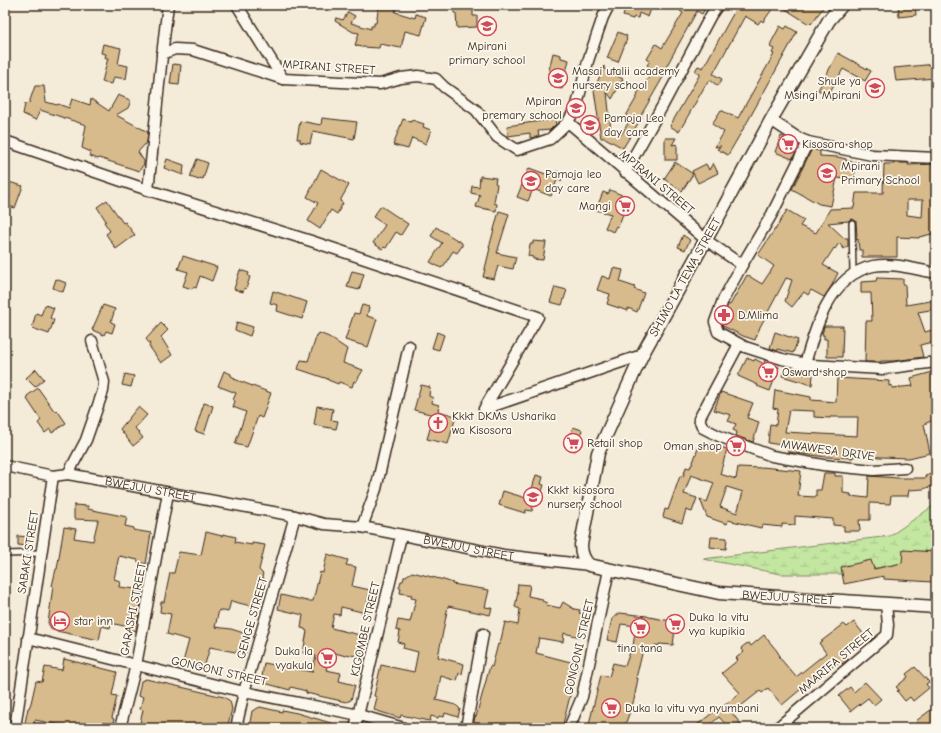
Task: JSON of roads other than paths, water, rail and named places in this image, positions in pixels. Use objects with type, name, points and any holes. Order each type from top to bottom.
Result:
[{"type":"street","points":[[148,190],[168,5]]},
{"type":"street","points":[[237,5],[283,79]]},
{"type":"street","points":[[568,122],[577,105],[588,61],[603,17],[609,5]]},
{"type":"street","points":[[625,172],[711,15],[718,5]]},
{"type":"street","name":"SHIMO LA TEWA STREET","points":[[589,565],[581,553],[581,544],[598,453],[642,355],[771,120],[829,20],[842,5]]},
{"type":"street","name":"MPIRANI STREET","points":[[162,54],[175,49],[193,50],[283,79],[380,84],[401,78],[418,76],[436,79],[444,87],[476,110],[497,137],[517,150],[550,139],[568,122],[706,240],[742,265]]},
{"type":"street","points":[[771,120],[798,138],[808,142],[872,155],[936,158]]},
{"type":"street","points":[[5,141],[148,190],[311,241],[538,317],[484,409],[642,355]]},
{"type":"street","points":[[808,142],[772,214],[723,300],[715,322],[718,332],[739,344],[782,359],[805,364],[882,369],[936,362]]},
{"type":"street","points":[[805,364],[814,332],[824,309],[834,292],[854,273],[873,266],[898,266],[936,273]]},
{"type":"street","points":[[68,474],[86,440],[103,391],[104,382],[92,341]]},
{"type":"street","name":"MWAWESA DRIVE","points":[[739,344],[699,419],[703,428],[721,437],[772,456],[823,465],[874,470],[905,468]]},
{"type":"street","points":[[362,527],[376,489],[409,346]]},
{"type":"street","name":"BWEJUU STREET","points":[[5,466],[53,476],[68,474],[168,494],[295,516],[324,524],[362,527],[401,536],[503,555],[589,565],[719,593],[936,607]]},
{"type":"street","name":"SABAKI STREET","points":[[15,728],[53,476]]},
{"type":"street","name":"GARASHI STREET","points":[[120,728],[136,665],[168,494]]},
{"type":"street","name":"GENGE STREET","points":[[236,728],[244,692],[295,516]]},
{"type":"street","name":"KIGOMBE STREET","points":[[355,728],[401,536]]},
{"type":"street","name":"GONGONI STREET","points":[[569,728],[582,698],[609,570]]},
{"type":"street","name":"MAARIFA STREET","points":[[777,728],[887,635],[888,625],[886,604]]},
{"type":"street","points":[[466,728],[483,634]]},
{"type":"street","name":"GONGONI STREET","points":[[28,638],[244,692],[358,715],[404,728]]},
{"type":"lane","points":[[852,223],[854,273]]},
{"type":"lane","points":[[5,554],[42,553]]},
{"type":"place","name":"Mpirani primary school","points":[[487,26]]},
{"type":"place","name":"Masai utalii academy nursery school","points":[[558,78]]},
{"type":"place","name":"Shule ya Msingi Mpirani","points":[[875,88]]},
{"type":"place","name":"Mpiran premary school","points":[[576,108]]},
{"type":"place","name":"Pamoja Leo day care","points":[[590,125]]},
{"type":"place","name":"Kisosora shop","points":[[788,144]]},
{"type":"place","name":"Mpirani Primary School","points":[[827,173]]},
{"type":"place","name":"Pamoja leo day care","points":[[531,181]]},
{"type":"place","name":"Mangi","points":[[625,206]]},
{"type":"place","name":"D.Mlima","points":[[724,315]]},
{"type":"place","name":"Osward shop","points":[[768,372]]},
{"type":"place","name":"Kkkt DKMs Usharika wa Kisosora","points":[[438,423]]},
{"type":"place","name":"Retail shop","points":[[573,443]]},
{"type":"place","name":"Oman shop","points":[[736,446]]},
{"type":"place","name":"Kkkt kisosora nursery school","points":[[533,497]]},
{"type":"place","name":"star inn","points":[[60,621]]},
{"type":"place","name":"Duka la vitu vya kupikia","points":[[675,624]]},
{"type":"place","name":"tina tana","points":[[640,628]]},
{"type":"place","name":"Duka la vyakula","points":[[327,658]]},
{"type":"place","name":"Duka la vitu vya nyumbani","points":[[611,708]]}]
